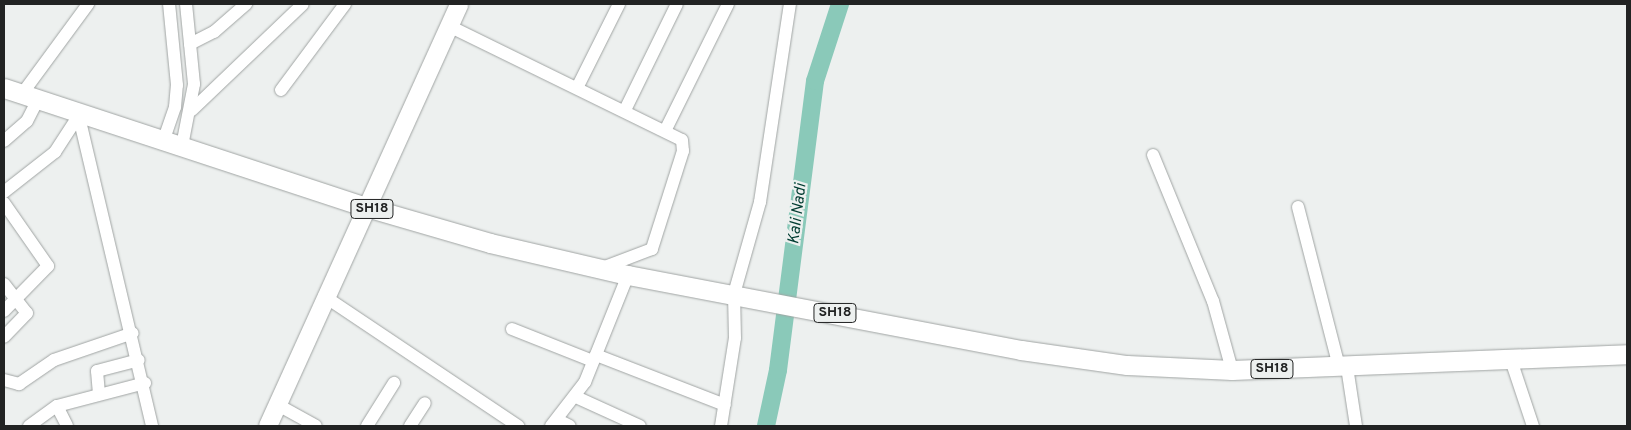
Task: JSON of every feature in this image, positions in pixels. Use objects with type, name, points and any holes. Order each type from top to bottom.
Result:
[{"type":"main road","name":"SH18","points":[[4,88],[80,114],[164,139],[366,207],[600,269],[920,329],[1127,365],[1232,370],[1627,354]]},
{"type":"street","points":[[4,140],[27,121],[30,96],[88,4]]},
{"type":"street","points":[[164,139],[175,107],[177,85],[169,4]]},
{"type":"street","points":[[182,146],[192,110],[190,44],[186,4]]},
{"type":"street","points":[[190,44],[214,32],[246,4]]},
{"type":"street","points":[[192,110],[303,4]]},
{"type":"street","points":[[281,90],[345,4]]},
{"type":"street","points":[[268,426],[324,296],[459,4]]},
{"type":"street","points":[[578,86],[619,4]]},
{"type":"street","points":[[625,110],[677,4]]},
{"type":"street","points":[[665,131],[728,4]]},
{"type":"street","points":[[721,426],[742,296],[760,202],[790,4]]},
{"type":"street","points":[[449,26],[578,86],[665,131],[684,144],[656,242],[646,254],[600,269]]},
{"type":"street","points":[[4,192],[55,152],[80,114]]},
{"type":"street","points":[[80,114],[133,333],[152,426]]},
{"type":"street","points":[[1153,156],[1213,301],[1232,370]]},
{"type":"street","points":[[4,203],[48,266],[4,312],[15,326]]},
{"type":"street","points":[[1298,207],[1343,367],[1356,426]]},
{"type":"street","points":[[570,426],[555,423],[576,397],[595,358],[628,275]]},
{"type":"street","points":[[4,284],[27,312],[4,337]]},
{"type":"street","points":[[324,296],[518,426]]},
{"type":"street","points":[[512,329],[725,405]]},
{"type":"street","points":[[5,383],[19,384],[54,360],[133,333]]},
{"type":"street","points":[[99,394],[97,371],[139,360]]},
{"type":"street","points":[[1511,360],[1533,426]]},
{"type":"street","points":[[368,426],[394,382]]},
{"type":"street","points":[[29,426],[58,406],[144,383]]},
{"type":"street","points":[[576,397],[640,426]]},
{"type":"street","points":[[410,426],[425,403]]},
{"type":"street","points":[[278,405],[316,426]]},
{"type":"street","points":[[58,406],[66,426]]},
{"type":"waterway","name":"Kali Nadi","points":[[766,426],[778,370],[815,81],[840,4]]}]
